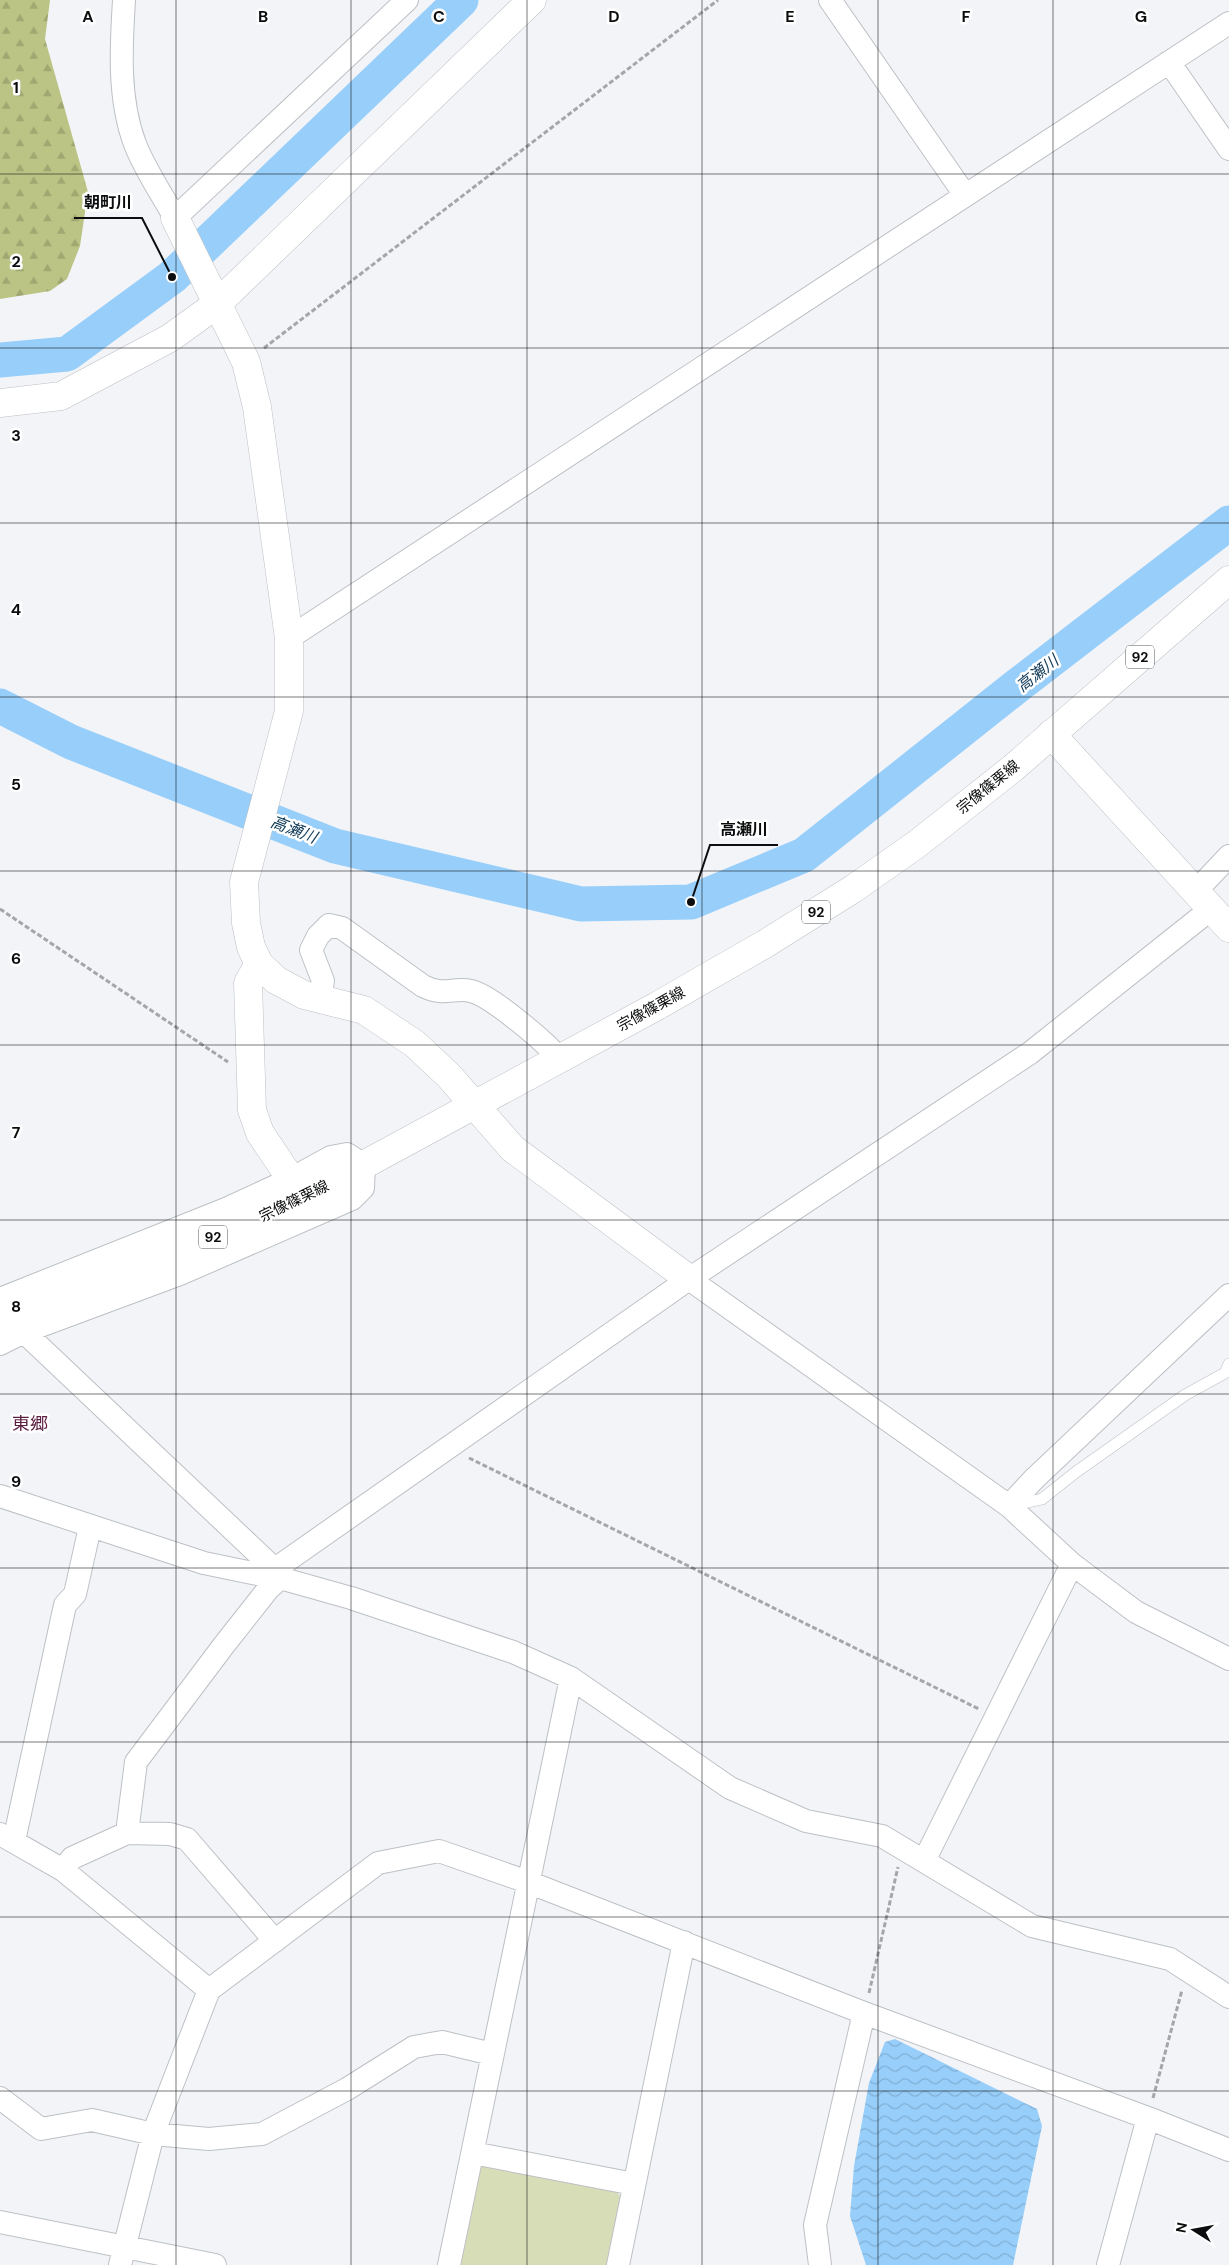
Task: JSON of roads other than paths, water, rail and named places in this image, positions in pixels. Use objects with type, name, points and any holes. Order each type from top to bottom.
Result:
[{"type":"street","points":[[124,0],[122,36],[125,112],[136,145],[175,218],[246,362],[257,406],[289,638],[289,711],[244,882],[246,923],[251,947],[259,964],[276,980],[304,994],[364,1010],[414,1044],[449,1076],[512,1149],[690,1279],[1009,1506],[1072,1564],[1136,1612],[1229,1659]]},
{"type":"street","points":[[175,218],[407,0]]},
{"type":"street","points":[[0,403],[61,396],[170,338],[532,0]]},
{"type":"street","points":[[830,0],[965,195]]},
{"type":"street","points":[[289,638],[1229,23]]},
{"type":"street","points":[[1169,62],[1229,149]]},
{"type":"street","name":"宗像篠栗線","points":[[0,1321],[57,1296],[263,1216],[364,1165],[765,944],[853,889],[918,844],[1013,768],[1229,580]]},
{"type":"street","points":[[1051,734],[1212,909]]},
{"type":"street","points":[[127,1833],[136,1762],[241,1623],[280,1576],[448,1448],[690,1279],[1030,1054],[1212,909],[1229,856]]},
{"type":"street","points":[[320,998],[323,981],[311,950],[318,936],[329,925],[342,928],[423,986],[436,992],[472,991],[488,1000],[540,1037],[560,1058]]},
{"type":"street","points":[[259,964],[248,983],[252,1110],[258,1125],[291,1179]]},
{"type":"street","points":[[0,1299],[158,1237],[291,1179],[331,1157],[347,1154],[364,1165],[363,1188],[352,1199],[180,1274],[24,1332],[0,1344]]},
{"type":"street","points":[[1009,1506],[1034,1479],[1229,1295]]},
{"type":"street","points":[[24,1332],[280,1576]]},
{"type":"street","points":[[0,1496],[90,1527],[204,1562],[280,1576],[513,1652],[571,1678],[730,1788],[806,1821],[882,1836],[1032,1926],[1170,1959],[1229,1998]]},
{"type":"street","points":[[90,1527],[75,1594],[65,1605],[7,1838],[63,1870],[209,1990]]},
{"type":"street","points":[[924,1861],[1072,1564]]},
{"type":"street","points":[[449,2265],[571,1678]]},
{"type":"street","points":[[63,1870],[72,1858],[127,1833],[170,1834],[187,1839],[275,1941]]},
{"type":"street","points":[[122,2256],[153,2134],[209,1990],[378,1863],[440,1851],[528,1882],[864,2013],[1229,2150]]},
{"type":"street","points":[[618,2265],[684,1942]]},
{"type":"street","points":[[820,2265],[815,2225],[864,2013]]},
{"type":"street","points":[[0,2098],[41,2130],[92,2120],[153,2134],[209,2139],[262,2134],[347,2089],[414,2047],[442,2042],[492,2054]]},
{"type":"street","points":[[1108,2265],[1148,2118]]},
{"type":"street","points":[[473,2153],[634,2184]]},
{"type":"street","points":[[0,2222],[122,2256],[215,2265]]},
{"type":"lane","points":[[1009,1506],[1042,1499],[1076,1472],[1185,1395],[1225,1373],[1229,1364]]},
{"type":"water","points":[[895,2039],[1037,2109],[1042,2126],[1013,2265],[866,2265],[850,2216],[854,2166],[869,2083],[885,2042]]},
{"type":"waterway","points":[[0,360],[67,354],[172,277],[461,0]]},
{"type":"waterway","name":"高瀬川","points":[[0,706],[71,742],[335,846],[581,904],[691,902],[804,855],[1017,686],[1229,523]]},
{"type":"place","name":"朝町川","points":[[172,277]]},
{"type":"place","name":"高瀬川","points":[[691,902]]},
{"type":"district","name":"東郷","points":[[30,1424]]}]
